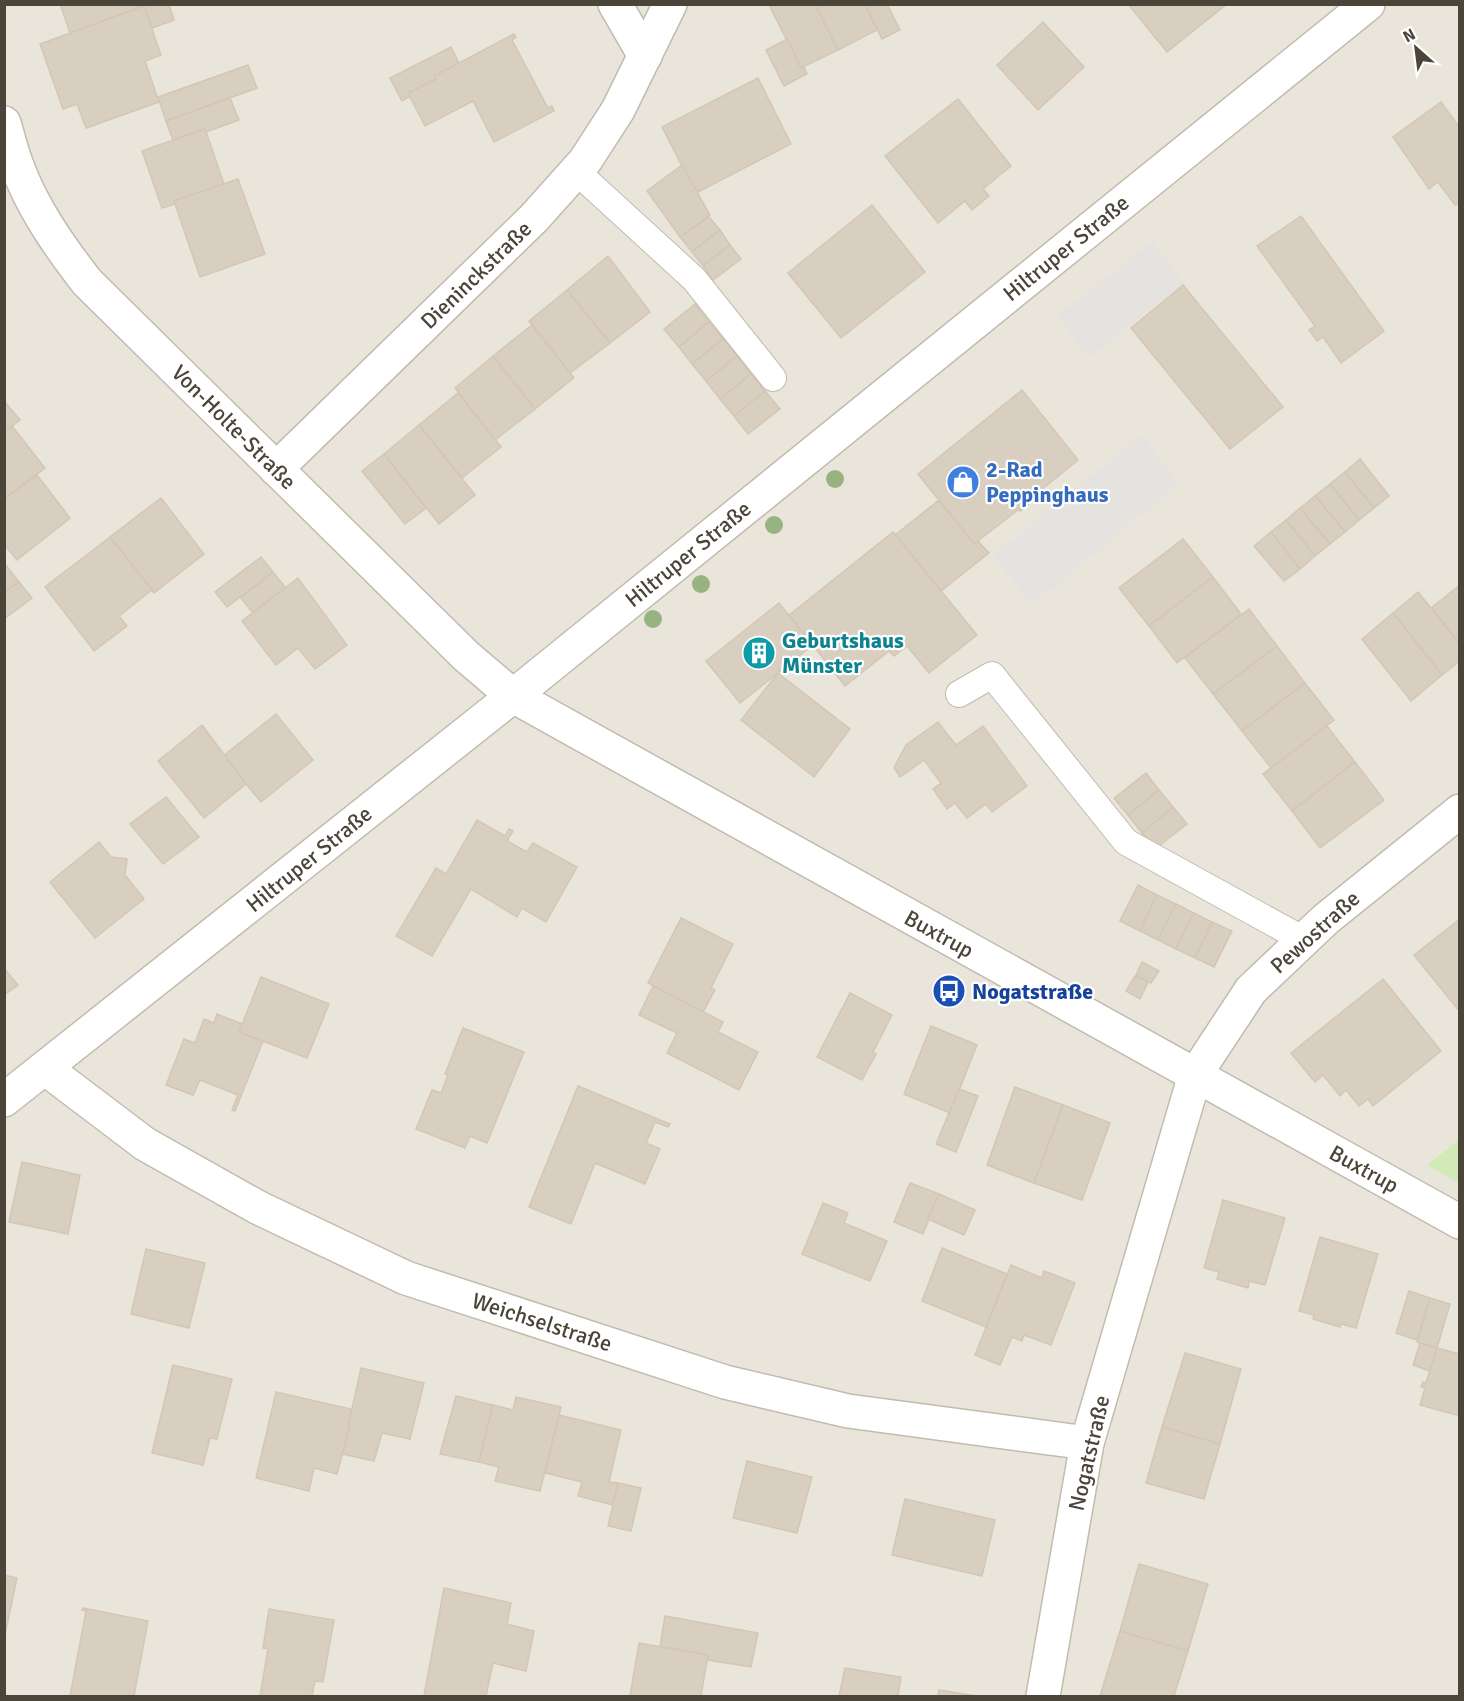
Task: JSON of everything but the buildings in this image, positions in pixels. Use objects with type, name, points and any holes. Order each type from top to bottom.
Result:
[{"type":"street","points":[[615,4],[645,56]]},
{"type":"street","name":"Dieninckstraße","points":[[276,470],[534,218],[585,161],[618,110],[670,4]]},
{"type":"street","name":"Hiltruper Straße","points":[[4,1100],[46,1069],[513,696],[1368,4]]},
{"type":"street","name":"Von-Holte-Straße","points":[[4,123],[16,163],[17,200],[50,231],[87,282],[466,656],[513,696]]},
{"type":"street","name":"Buxtrup","points":[[513,696],[1460,1222]]},
{"type":"street","name":"Pewostraße","points":[[1195,1075],[1251,990],[1326,919],[1460,812]]},
{"type":"street","name":"Weichselstraße","points":[[46,1069],[145,1144],[259,1208],[406,1278],[736,1385],[848,1411],[1088,1443]]},
{"type":"street","name":"Nogatstraße","points":[[1043,1696],[1088,1443],[1195,1075]]},
{"type":"lane","points":[[576,171],[694,279],[773,378]]},
{"type":"lane","points":[[959,694],[992,675],[1126,843],[1304,940]]},
{"type":"shaded area","points":[[5,5],[1459,5],[1459,1696],[5,1696]]},
{"type":"shaded area","points":[[1153,241],[1184,283],[1089,357],[1057,316]]},
{"type":"shaded area","points":[[1142,435],[1179,484],[1032,605],[993,556]]},
{"type":"green space","points":[[1459,1140],[1459,1183],[1427,1165]]},
{"type":"place","name":"2-Rad Peppinghaus","points":[[963,482]]},
{"type":"place","name":"Geburtshaus Münster","points":[[759,653]]},
{"type":"place","name":"Nogatstraße","points":[[949,991]]}]
